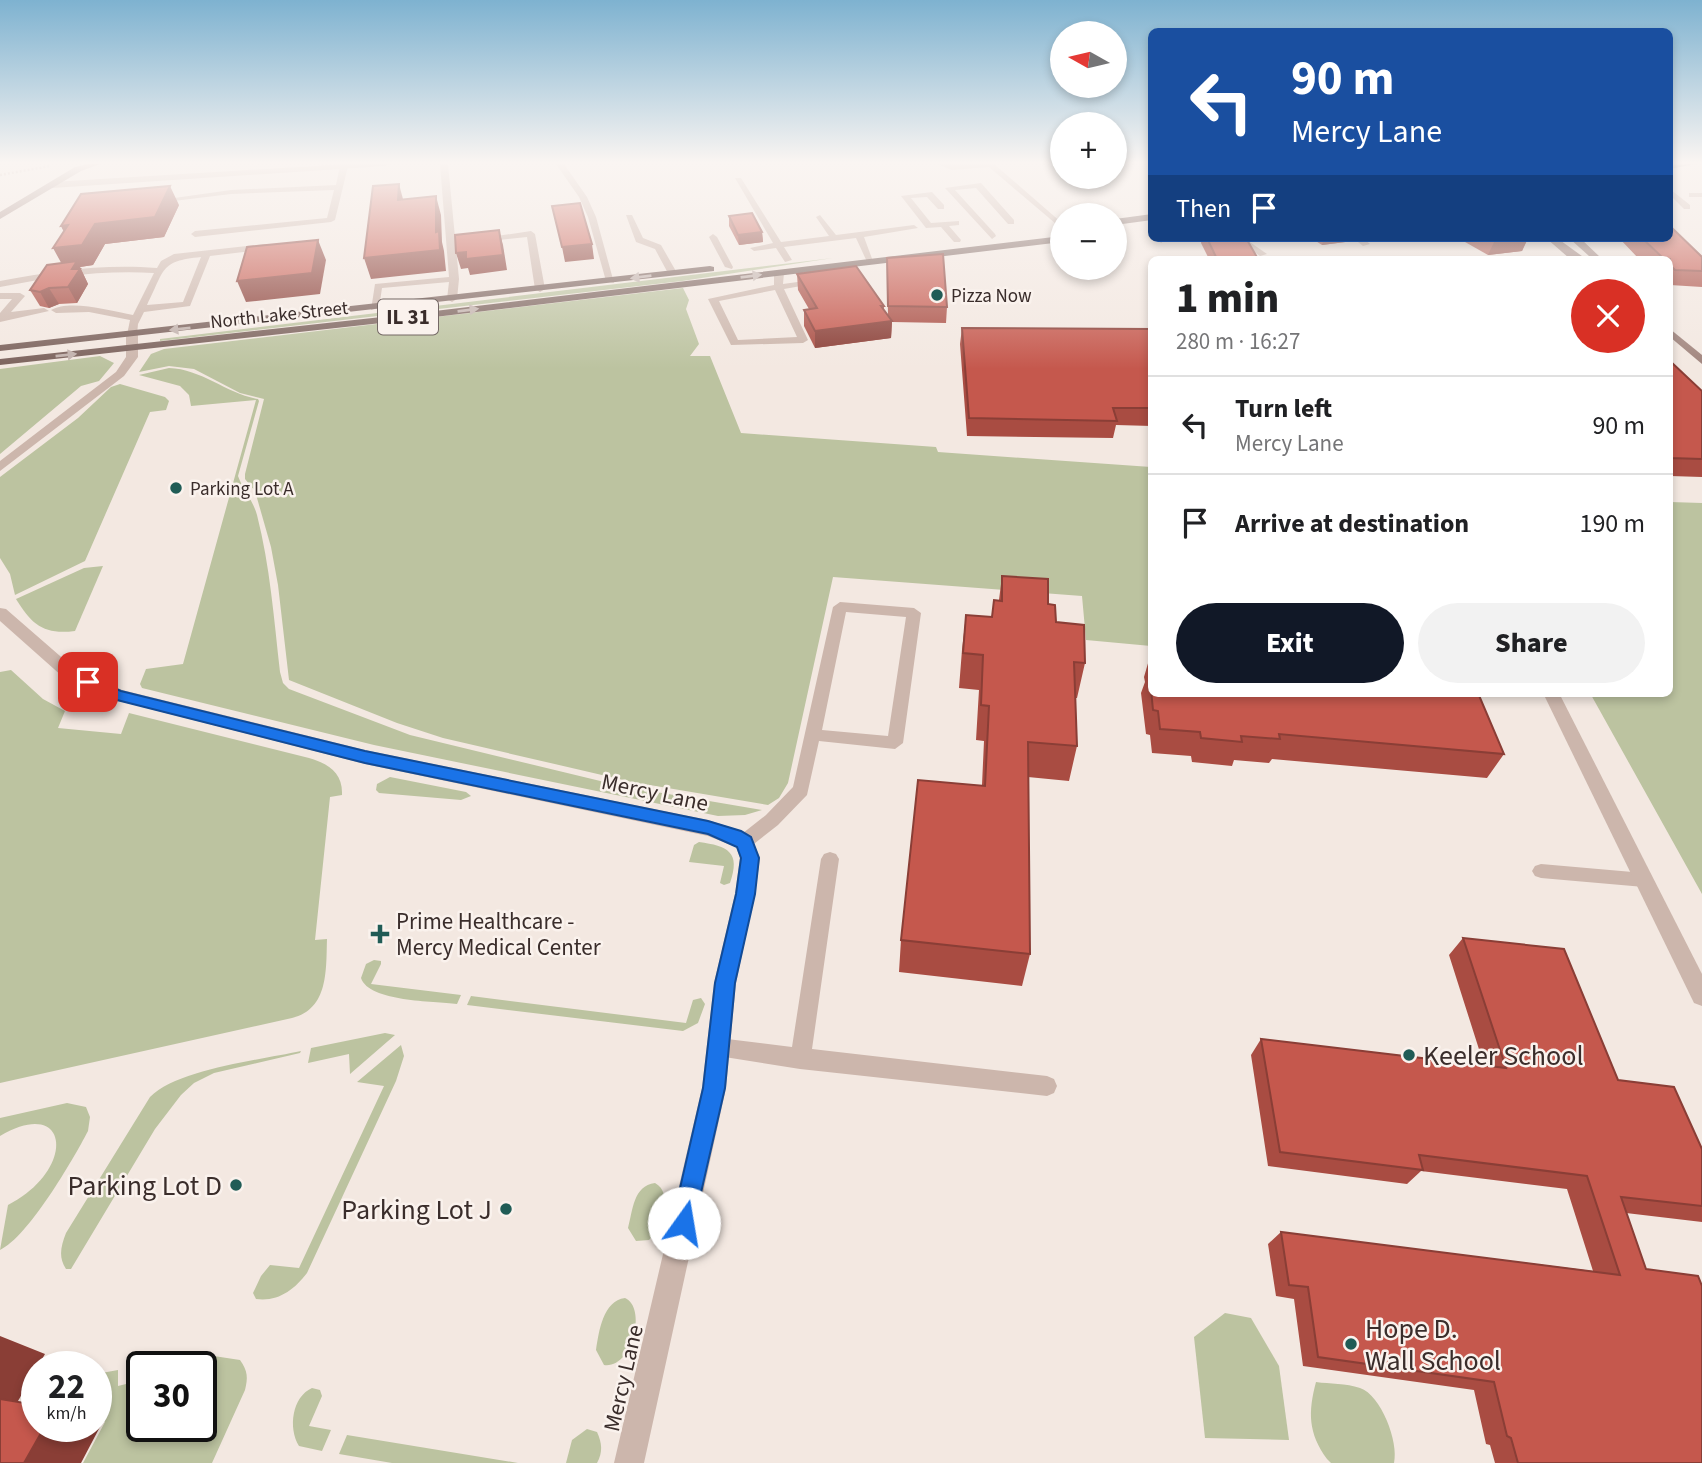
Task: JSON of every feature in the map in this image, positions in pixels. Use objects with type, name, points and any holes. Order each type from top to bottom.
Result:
[{"type":"main road","name":"North Lake Street","points":[[0,348],[374,308],[1025,232]]},
{"type":"main road","name":"North Lake Street","points":[[0,362],[1050,240]]},
{"type":"street","points":[[1556,242],[1572,256]]},
{"type":"street","points":[[1578,242],[1594,256]]},
{"type":"street","points":[[0,467],[120,374],[132,357],[132,335]]},
{"type":"street","points":[[1673,335],[1702,361]]},
{"type":"street","name":"Mercy Lane","points":[[0,613],[69,673],[117,695],[365,757],[708,828],[744,842],[750,858],[746,894],[725,983],[714,1088],[629,1463]]},
{"type":"street","points":[[1553,697],[1702,996]]},
{"type":"lane","points":[[195,234],[212,232]]},
{"type":"lane","points":[[450,232],[454,279],[452,299]]},
{"type":"lane","points":[[597,232],[611,281]]},
{"type":"lane","points":[[636,232],[639,240],[658,247],[672,273]]},
{"type":"lane","points":[[772,232],[788,260]]},
{"type":"lane","points":[[830,232],[834,238]]},
{"type":"lane","points":[[754,248],[880,232]]},
{"type":"lane","points":[[953,232],[957,240]]},
{"type":"lane","points":[[989,232],[992,236]]},
{"type":"lane","points":[[478,239],[531,234],[540,289]]},
{"type":"lane","points":[[859,235],[871,262]]},
{"type":"lane","points":[[713,237],[729,267]]},
{"type":"lane","points":[[1244,242],[1263,254]]},
{"type":"lane","points":[[132,335],[132,326],[164,263],[174,257],[278,246]]},
{"type":"lane","points":[[57,310],[89,309],[139,314],[187,303],[207,253]]},
{"type":"lane","points":[[0,284],[65,272],[102,269],[160,271]]},
{"type":"lane","points":[[779,273],[778,288],[803,340],[735,343],[713,299],[778,288],[829,281]]},
{"type":"lane","points":[[374,308],[378,286],[454,279]]},
{"type":"lane","points":[[0,296],[20,296],[2,317]]},
{"type":"lane","points":[[2,317],[44,311]]},
{"type":"lane","points":[[744,842],[772,820],[801,790],[840,607],[914,613],[895,743],[813,735]]},
{"type":"lane","points":[[800,1059],[830,859]]},
{"type":"lane","points":[[1541,871],[1644,880]]},
{"type":"lane","points":[[719,1048],[1047,1086]]},
{"type":"green space","points":[[833,258],[682,281],[160,341],[160,339]]},
{"type":"green space","points":[[683,288],[689,300],[686,309],[699,344],[690,356],[710,356],[741,433],[936,447],[938,452],[1148,467],[1148,646],[1086,640],[1082,596],[833,577],[788,783],[779,798],[768,805],[632,782],[443,738],[397,723],[289,680],[271,547],[255,491],[245,479],[264,399],[240,393],[194,369],[169,366],[139,372],[151,354],[164,349]]},
{"type":"green space","points":[[100,356],[114,363],[99,381],[81,386],[0,454],[0,369]]},
{"type":"green space","points":[[169,368],[181,369],[203,377],[259,401],[238,476],[257,515],[268,573],[280,672],[283,683],[289,689],[410,735],[621,786],[762,810],[745,815],[718,816],[374,745],[142,688],[140,684],[146,669],[183,664],[256,400],[191,406],[189,395],[180,386],[139,375]]},
{"type":"green space","points":[[120,384],[165,397],[169,401],[166,410],[150,412],[85,561],[15,595],[10,574],[0,558],[0,477],[78,418],[111,387]]},
{"type":"green space","points":[[1673,502],[1702,503],[1702,894],[1592,697],[1673,697]]},
{"type":"green space","points":[[103,566],[75,631],[55,631],[40,626],[28,616],[16,599],[84,568]]},
{"type":"green space","points":[[11,670],[43,699],[65,711],[58,728],[121,734],[129,713],[309,758],[333,770],[340,781],[342,795],[330,797],[315,940],[327,939],[326,963],[323,986],[313,1006],[292,1018],[0,1083],[0,672]]},
{"type":"green space","points":[[390,777],[466,792],[471,796],[461,800],[379,793],[376,790],[377,784]]},
{"type":"green space","points":[[699,842],[730,852],[734,864],[730,883],[720,883],[724,866],[689,862],[694,845]]},
{"type":"green space","points":[[374,960],[381,961],[381,964],[371,984],[461,995],[457,1004],[403,999],[376,992],[366,986],[361,978],[366,964]]},
{"type":"green space","points":[[471,996],[686,1023],[693,1000],[701,998],[705,1004],[698,1023],[683,1031],[467,1005]]},
{"type":"green space","points":[[385,1033],[395,1035],[350,1074],[349,1054],[308,1063],[311,1048]]},
{"type":"green space","points":[[401,1045],[404,1056],[396,1081],[307,1273],[285,1294],[271,1299],[256,1299],[253,1293],[270,1265],[299,1268],[384,1086],[357,1082]]},
{"type":"green space","points":[[301,1051],[214,1073],[194,1083],[181,1095],[155,1129],[71,1269],[66,1269],[61,1251],[66,1233],[150,1097],[163,1087],[199,1073]]},
{"type":"green space","points":[[67,1103],[86,1107],[90,1117],[88,1131],[36,1214],[11,1242],[0,1250],[8,1205],[30,1190],[46,1174],[54,1157],[56,1142],[51,1131],[40,1125],[23,1126],[0,1136],[0,1118]]},
{"type":"green space","points":[[655,1183],[664,1194],[662,1219],[649,1240],[636,1241],[628,1228],[635,1200],[642,1189]]},
{"type":"green space","points":[[625,1298],[632,1304],[635,1313],[634,1336],[623,1357],[614,1364],[604,1365],[596,1350],[603,1318],[612,1305]]},
{"type":"green space","points":[[1225,1313],[1251,1318],[1279,1366],[1289,1440],[1205,1438],[1194,1337]]},
{"type":"green space","points":[[217,1356],[240,1360],[247,1378],[245,1390],[212,1463],[83,1463],[94,1442],[112,1442],[112,1371],[118,1370],[118,1386],[126,1384],[126,1442],[217,1442]]},
{"type":"green space","points":[[1316,1382],[1355,1386],[1368,1392],[1387,1420],[1394,1443],[1394,1463],[1331,1463],[1327,1459],[1316,1440],[1311,1422]]},
{"type":"green space","points":[[312,1388],[320,1390],[322,1396],[309,1426],[331,1430],[322,1451],[299,1446],[294,1431],[296,1406],[305,1392]]},
{"type":"green space","points":[[587,1429],[597,1432],[600,1440],[601,1451],[597,1463],[566,1463],[572,1440]]},
{"type":"green space","points":[[347,1435],[518,1463],[392,1463],[339,1454]]},
{"type":"building","points":[[63,232],[90,232],[82,245],[53,248]]},
{"type":"building","points":[[367,232],[439,232],[440,250],[364,258]]},
{"type":"building","points":[[499,232],[503,255],[466,259],[466,252],[456,253],[455,235]]},
{"type":"building","points":[[558,232],[589,232],[592,244],[562,247]]},
{"type":"building","points":[[737,232],[760,232],[738,235]]},
{"type":"building","points":[[1673,232],[1676,232],[1702,257],[1702,271],[1675,270],[1673,256],[1661,256],[1646,242],[1673,242]]},
{"type":"building","points":[[318,240],[312,273],[237,281],[247,247]]},
{"type":"building","points":[[1209,242],[1248,242],[1256,256],[1216,256]]},
{"type":"building","points":[[943,254],[947,307],[888,306],[887,258]]},
{"type":"building","points":[[77,261],[72,269],[80,269],[68,287],[49,288],[40,292],[30,290],[47,265]]},
{"type":"building","points":[[856,266],[892,321],[815,331],[804,310],[817,308],[797,274]]},
{"type":"building","points":[[962,328],[1148,329],[1148,408],[1113,408],[1117,421],[969,418]]},
{"type":"building","points":[[1673,364],[1702,391],[1702,459],[1673,458]]},
{"type":"building","points":[[1002,576],[1048,579],[1048,604],[1055,605],[1056,622],[1084,625],[1085,663],[1074,662],[1077,746],[1028,742],[1030,954],[901,940],[918,780],[985,786],[989,706],[981,705],[983,655],[963,653],[966,615],[992,617],[994,600],[1002,601]]},
{"type":"building","points":[[1152,697],[1480,697],[1504,754],[1279,734],[1280,739],[1241,736],[1242,742],[1201,738],[1200,732],[1160,729],[1158,711],[1153,710]]},
{"type":"building","points":[[1463,938],[1564,949],[1618,1080],[1674,1087],[1702,1149],[1702,1206],[1621,1197],[1646,1269],[1698,1276],[1702,1286],[1702,1463],[1518,1463],[1511,1438],[1507,1436],[1494,1382],[1318,1357],[1308,1287],[1289,1285],[1281,1232],[1620,1275],[1587,1176],[1419,1155],[1423,1170],[1280,1152],[1261,1039],[1506,1068]]},
{"type":"building","points":[[0,1399],[21,1402],[21,1442],[36,1442],[24,1463],[0,1463]]},
{"type":"place","name":"Pizza Now","points":[[937,295]]},
{"type":"place","name":"Parking Lot A","points":[[176,488]]},
{"type":"place","name":"Prime Healthcare - Mercy Medical Center","points":[[380,934]]},
{"type":"place","name":"Keeler School","points":[[1409,1055]]},
{"type":"place","name":"Parking Lot D","points":[[236,1185]]},
{"type":"place","name":"Parking Lot J","points":[[506,1209]]},
{"type":"place","name":"Hope D. Wall School","points":[[1351,1344]]},
{"type":"route","points":[[88,682],[117,695],[365,757],[708,828],[744,842],[750,858],[746,894],[725,983],[714,1088],[684,1223]]}]
